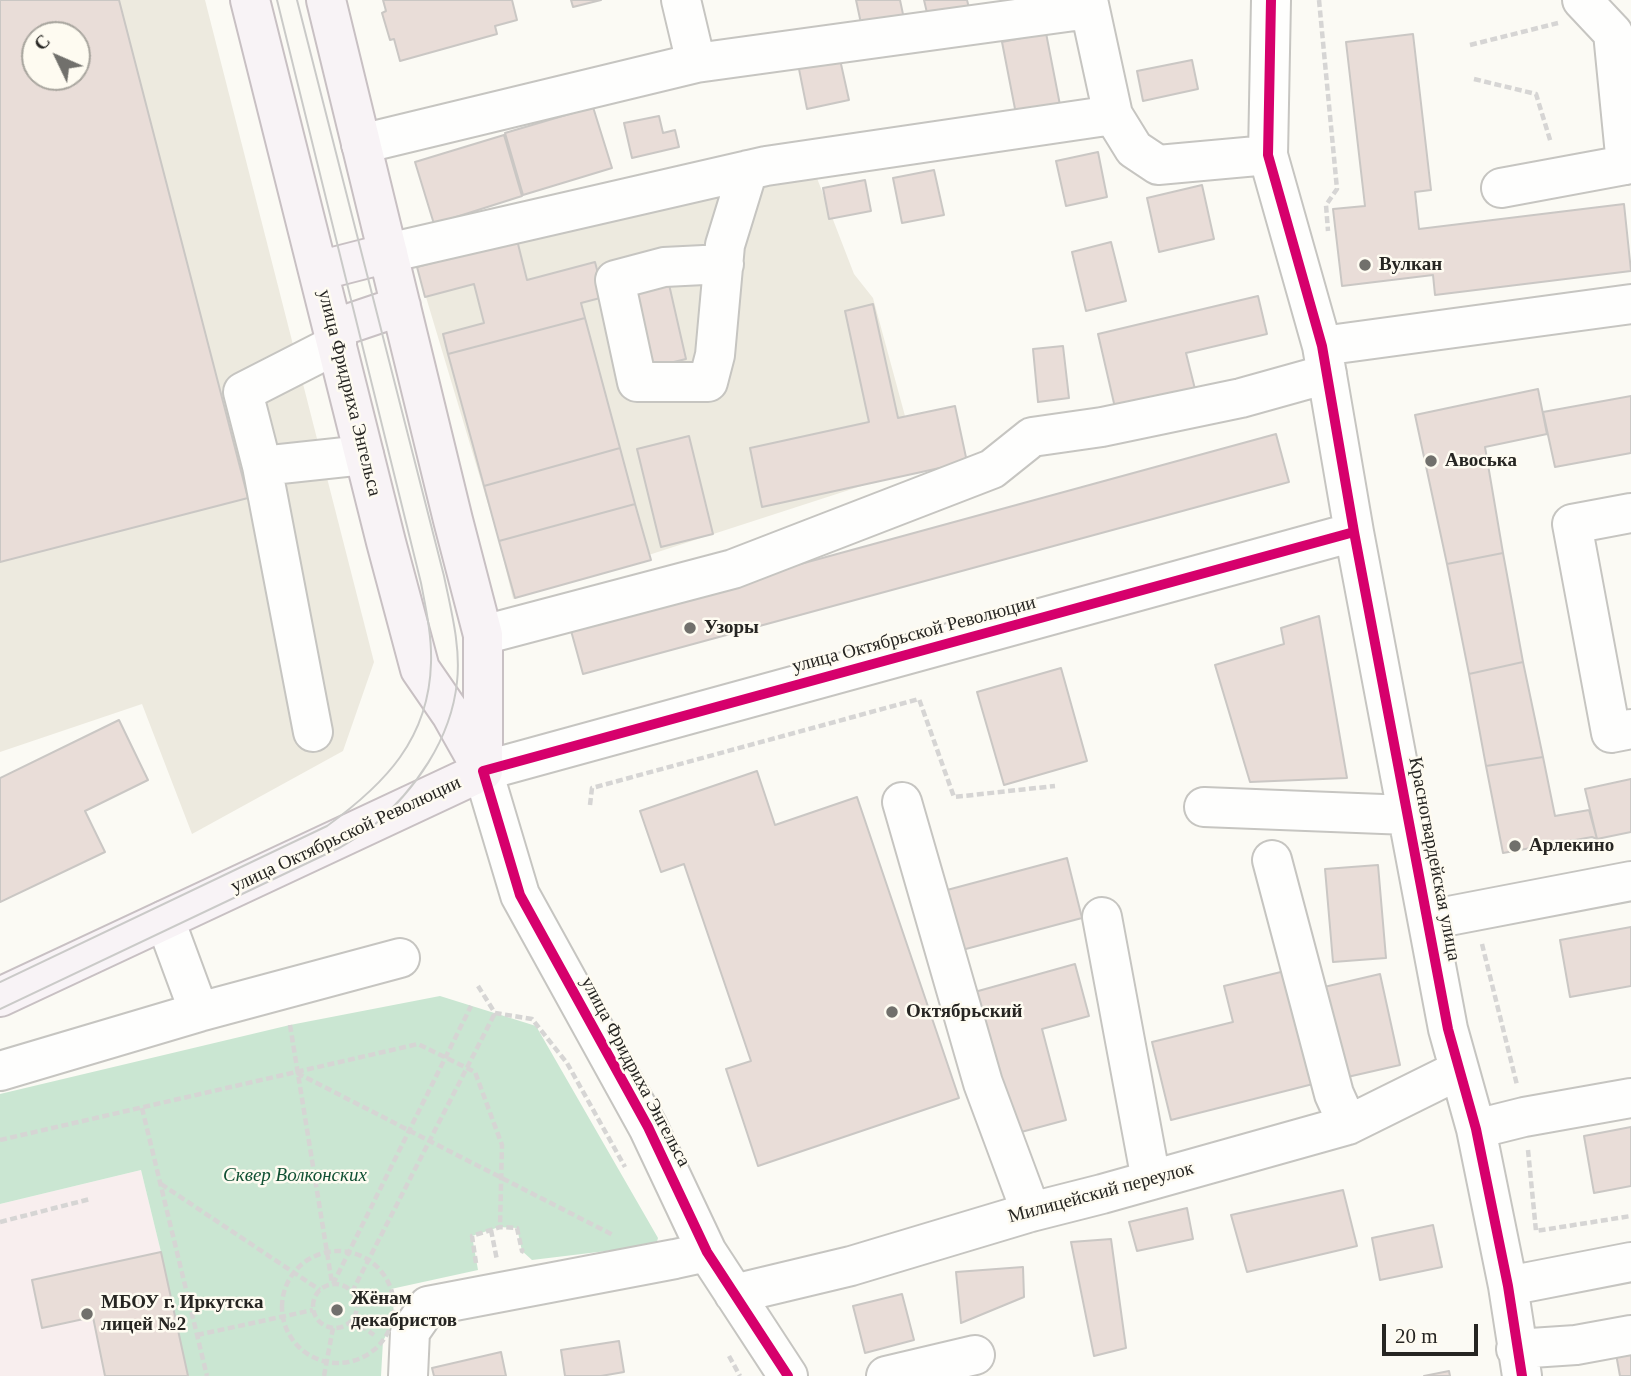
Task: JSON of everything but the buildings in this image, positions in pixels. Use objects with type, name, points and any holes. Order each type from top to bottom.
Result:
[{"type":"main road","name":"улица Фридриха Энгельса","points":[[250,0],[420,669],[451,714],[484,771]]},
{"type":"main road","name":"улица Фридриха Энгельса","points":[[326,0],[483,635],[484,771]]},
{"type":"main road","points":[[318,271],[388,253]]},
{"type":"main road","points":[[335,336],[401,306]]},
{"type":"main road","name":"улица Октябрьской Революции","points":[[0,998],[484,771]]},
{"type":"street","points":[[681,0],[696,63]]},
{"type":"street","name":"Красногвардейская улица","points":[[1271,0],[1268,155],[1325,360],[1354,532],[1448,1029],[1476,1129],[1508,1286],[1519,1362]]},
{"type":"street","points":[[361,144],[696,63],[1089,5],[1113,115],[1134,149],[1158,165],[1268,155]]},
{"type":"street","points":[[1501,188],[1628,164],[1613,33],[1572,11]]},
{"type":"street","points":[[388,253],[766,166],[1113,115]]},
{"type":"street","points":[[724,264],[725,245],[748,170]]},
{"type":"street","points":[[483,635],[733,569],[992,469],[1032,437],[1102,427],[1241,398],[1325,360],[1631,304]]},
{"type":"street","points":[[313,732],[262,466],[243,392],[335,336]]},
{"type":"street","points":[[262,466],[364,455]]},
{"type":"street","points":[[1631,513],[1572,524],[1611,733],[1631,729]]},
{"type":"street","name":"улица Октябрьской Революции","points":[[484,771],[1354,532]]},
{"type":"street","name":"улица Фридриха Энгельса","points":[[484,771],[520,895],[648,1127],[707,1252],[788,1376]]},
{"type":"street","points":[[902,802],[983,1083],[1031,1212]]},
{"type":"street","points":[[1204,807],[1408,815]]},
{"type":"street","points":[[1272,860],[1334,1094],[1348,1125]]},
{"type":"street","points":[[1427,920],[1631,881]]},
{"type":"street","points":[[1102,917],[1152,1180]]},
{"type":"street","points":[[164,920],[199,1012]]},
{"type":"street","points":[[0,1071],[199,1012],[400,958]]},
{"type":"street","name":"Милицейский переулок","points":[[734,1294],[851,1266],[1031,1212],[1348,1125],[1459,1070]]},
{"type":"street","points":[[1476,1129],[1524,1117],[1631,1098]]},
{"type":"street","points":[[408,1376],[410,1332],[428,1306],[707,1252]]},
{"type":"street","points":[[1508,1286],[1631,1262]]},
{"type":"street","points":[[1519,1362],[1576,1345],[1631,1335]]},
{"type":"street","points":[[886,1376],[975,1355]]},
{"type":"path","points":[[1319,0],[1337,189],[1325,205],[1328,232]]},
{"type":"path","points":[[1471,46],[1572,11]]},
{"type":"path","points":[[1474,79],[1535,94],[1561,177]]},
{"type":"path","points":[[590,805],[592,788],[919,699],[954,797],[1055,786]]},
{"type":"path","points":[[1479,934],[1519,1095]]},
{"type":"path","points":[[478,986],[495,1013],[531,1019],[567,1063],[626,1169]]},
{"type":"path","points":[[333,1284],[471,1006]]},
{"type":"path","points":[[352,1292],[495,1013]]},
{"type":"path","points":[[290,1025],[333,1284]]},
{"type":"path","points":[[0,1140],[418,1044],[475,1072],[502,1145],[500,1227]]},
{"type":"path","points":[[297,1073],[616,1236]]},
{"type":"path","points":[[142,1108],[207,1376]]},
{"type":"path","points":[[1526,1138],[1536,1231],[1631,1216]]},
{"type":"path","points":[[160,1184],[320,1290]]},
{"type":"path","points":[[0,1222],[90,1199]]},
{"type":"path","points":[[327,1252],[349,1252],[369,1261],[385,1277],[394,1302],[394,1315],[383,1341],[372,1352],[358,1360],[342,1364],[326,1363],[310,1357],[297,1347],[287,1333],[282,1317],[282,1301],[293,1272],[309,1259],[327,1252]]},
{"type":"path","points":[[333,1284],[340,1284],[352,1292],[357,1306],[347,1324],[333,1328],[321,1322],[313,1310],[315,1296],[320,1290],[333,1284]]},
{"type":"path","points":[[197,1335],[313,1310]]},
{"type":"path","points":[[352,1319],[383,1341]]},
{"type":"path","points":[[324,1376],[333,1328]]},
{"type":"path","points":[[729,1354],[740,1376]]},
{"type":"shaded area","points":[[0,0],[205,0],[374,662],[343,751],[192,834],[142,704],[0,752]]},
{"type":"shaded area","points":[[815,173],[854,274],[873,298],[905,416],[960,454],[513,599],[499,541],[417,267],[517,240]]},
{"type":"shaded area","name":"МБОУ г. Иркутска лицей №2","points":[[141,1170],[188,1376],[0,1376],[0,1204]]},
{"type":"green space","name":"Сквер Волконских","points":[[440,996],[536,1026],[658,1238],[656,1245],[532,1260],[522,1251],[517,1228],[499,1227],[472,1236],[478,1270],[391,1289],[394,1315],[383,1341],[381,1376],[188,1376],[141,1170],[0,1204],[0,1094],[290,1025]]},
{"type":"tram line","points":[[0,982],[327,826],[385,776],[413,737],[422,715],[428,690],[431,653],[421,583],[277,0]]},
{"type":"tram line","points":[[0,1009],[341,847],[365,832],[388,813],[416,780],[439,744],[447,724],[457,682],[455,629],[444,576],[297,0]]},
{"type":"cycle path","points":[[1271,0],[1268,155],[1322,346],[1354,532],[1448,1029],[1476,1129],[1508,1286],[1522,1376]]},
{"type":"cycle path","points":[[788,1376],[707,1252],[648,1127],[520,895],[483,771],[1354,532]]},
{"type":"place","name":"Вулкан","points":[[1365,265]]},
{"type":"place","name":"Авоська","points":[[1431,461]]},
{"type":"place","name":"Узоры","points":[[690,628]]},
{"type":"place","name":"Арлекино","points":[[1515,846]]},
{"type":"place","name":"Октябрьский","points":[[892,1012]]},
{"type":"place","name":"Жёнам декабристов","points":[[337,1310]]},
{"type":"place","name":"МБОУ г. Иркутска лицей №2","points":[[87,1314]]}]
